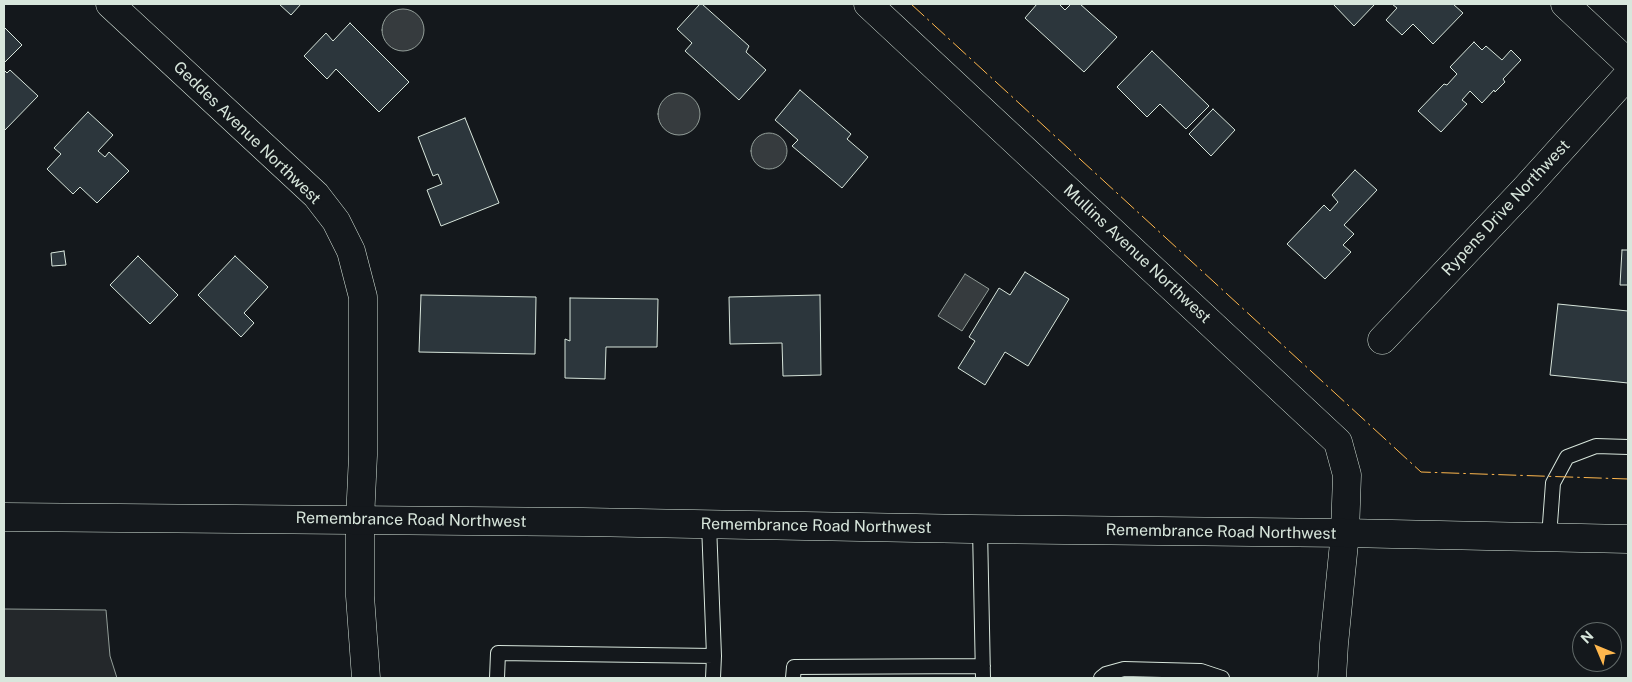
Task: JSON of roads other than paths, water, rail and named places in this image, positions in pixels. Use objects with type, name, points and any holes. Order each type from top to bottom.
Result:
[{"type":"street","name":"Geddes Avenue Northwest","points":[[110,4],[316,195],[336,221],[351,251],[363,297],[360,596],[366,678]]},
{"type":"street","name":"Mullins Avenue Northwest","points":[[868,4],[1338,442],[1347,475],[1345,533],[1332,678]]},
{"type":"street","points":[[1565,4],[1628,63]]},
{"type":"street","name":"Rypens Drive Northwest","points":[[1382,340],[1526,188],[1628,75]]},
{"type":"street","name":"Remembrance Road Northwest","points":[[4,517],[709,524],[1628,539]]},
{"type":"lane","points":[[1549,538],[1553,482],[1567,458],[1596,446],[1628,447]]},
{"type":"lane","points":[[709,524],[714,656],[713,678]]},
{"type":"lane","points":[[793,678],[794,667],[983,672],[980,529]]},
{"type":"lane","points":[[497,678],[498,654],[714,656]]},
{"type":"lane","points":[[1101,678],[1106,674],[1124,669],[1201,671],[1222,678]]}]
